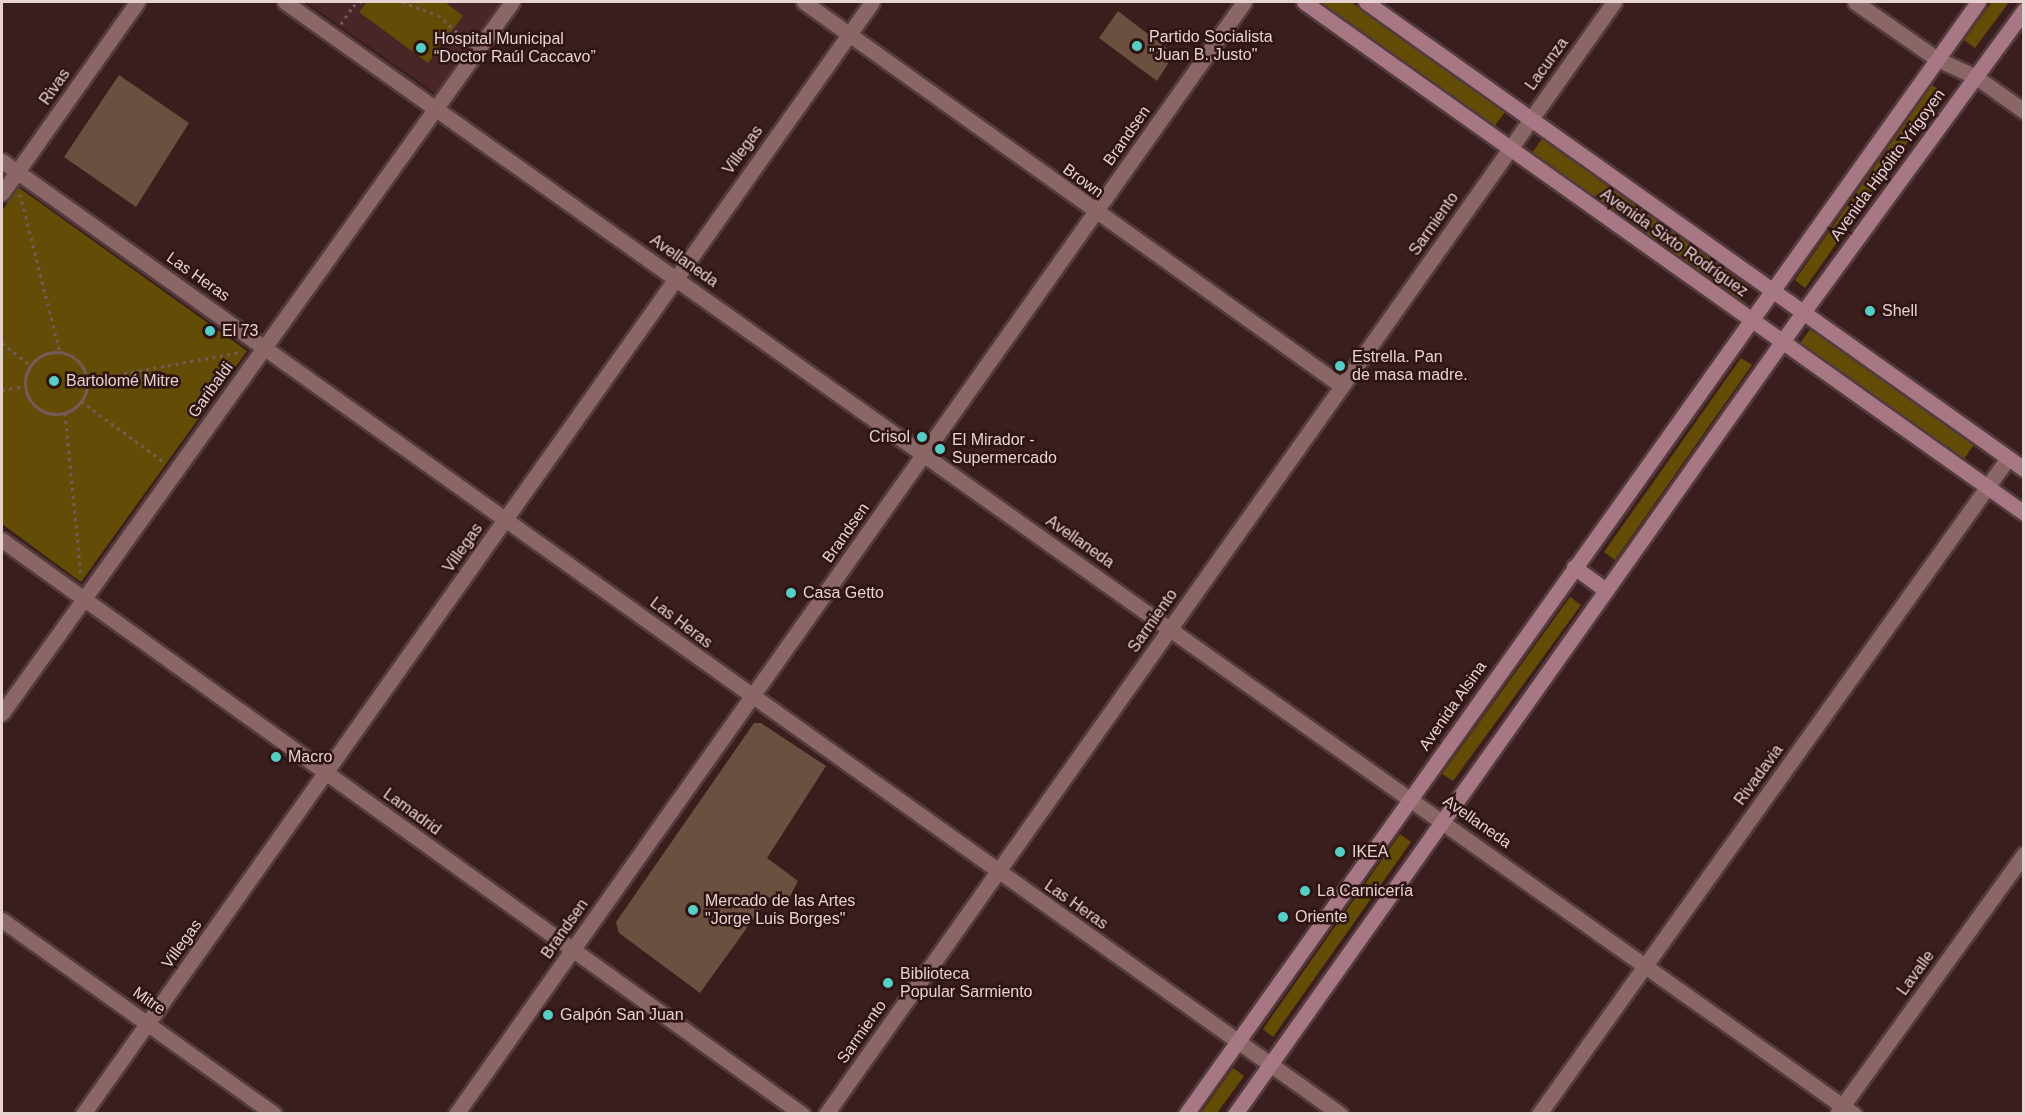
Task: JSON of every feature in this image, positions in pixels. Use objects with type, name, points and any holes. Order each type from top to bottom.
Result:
[{"type":"main road","name":"Avenida Sixto Rodríguez","points":[[1304,2],[2024,513]]},
{"type":"main road","name":"Avenida Sixto Rodríguez","points":[[1366,2],[2024,469]]},
{"type":"main road","name":"Avenida Hipólito Yrigoyen","points":[[1749,319],[1978,2]]},
{"type":"main road","name":"Avenida Hipólito Yrigoyen","points":[[1782,342],[2024,10]]},
{"type":"main road","name":"Avenida Alsina","points":[[1186,1113],[1749,319]]},
{"type":"main road","points":[[1235,1113],[1782,342]]},
{"type":"main road","points":[[1574,567],[1606,590]]},
{"type":"street","name":"Rivas","points":[[2,193],[137,2]]},
{"type":"street","name":"Avellaneda","points":[[285,2],[437,107],[1646,963],[1845,1111]]},
{"type":"street","name":"Garibaldi","points":[[2,713],[512,2]]},
{"type":"street","name":"Brown","points":[[804,2],[1095,212],[1342,386]]},
{"type":"street","name":"Villegas","points":[[83,1113],[328,773],[675,277],[872,2]]},
{"type":"street","name":"Brandsen","points":[[456,1113],[1244,2]]},
{"type":"street","name":"Lacunza","points":[[1510,148],[1614,2]]},
{"type":"street","points":[[1855,2],[1937,59],[1976,77],[2024,111]]},
{"type":"street","name":"Sarmiento","points":[[825,1113],[1510,148]]},
{"type":"street","name":"Las Heras","points":[[2,160],[507,517],[751,698],[1340,1113]]},
{"type":"street","name":"Rivadavia","points":[[1539,1113],[2008,458]]},
{"type":"street","name":"Lamadrid","points":[[2,540],[328,773],[571,951],[802,1113]]},
{"type":"street","name":"Lavalle","points":[[1845,1111],[2021,863]]},
{"type":"street","name":"Mitre","points":[[2,920],[274,1113]]},
{"type":"path","points":[[332,36],[353,6],[362,2]]},
{"type":"path","points":[[402,2],[438,15],[458,33]]},
{"type":"path","points":[[17,172],[60,352]]},
{"type":"path","points":[[2,343],[30,365]]},
{"type":"path","points":[[87,380],[265,347]]},
{"type":"path","points":[[60,352],[79,363],[87,380],[81,401],[65,413],[44,412],[35,406],[24,386],[30,365],[44,355],[60,352]]},
{"type":"path","points":[[2,390],[24,386]]},
{"type":"path","points":[[81,401],[166,464]]},
{"type":"path","points":[[65,413],[82,599]]},
{"type":"shaded area","name":"Hospital Municipal “Doctor Raúl Caccavo”","points":[[306,2],[501,2],[438,95]]},
{"type":"shaded area","points":[[367,2],[445,2],[463,16],[428,63],[359,12]]},
{"type":"shaded area","points":[[1318,2],[1351,2],[1505,112],[1494,127]]},
{"type":"shaded area","points":[[1992,2],[2009,2],[1975,48],[1964,40]]},
{"type":"shaded area","points":[[1932,85],[1943,92],[1805,288],[1795,280]]},
{"type":"shaded area","points":[[1542,139],[1749,287],[1738,302],[1531,154]]},
{"type":"shaded area","points":[[18,187],[247,351],[81,582],[2,524],[2,211]]},
{"type":"shaded area","points":[[1811,328],[1974,445],[1963,460],[1800,343]]},
{"type":"shaded area","points":[[1741,358],[1752,365],[1615,560],[1604,552]]},
{"type":"shaded area","points":[[1570,597],[1581,605],[1453,781],[1442,774]]},
{"type":"shaded area","points":[[1400,834],[1411,842],[1273,1037],[1263,1029]]},
{"type":"shaded area","points":[[1233,1068],[1244,1076],[1217,1113],[1201,1113]]},
{"type":"building","name":"Partido Socialista \"Juan B. Justo\"","points":[[1118,11],[1174,54],[1157,81],[1099,38]]},
{"type":"building","points":[[119,75],[189,123],[136,207],[64,157]]},
{"type":"building","points":[[754,723],[761,723],[826,766],[767,858],[798,881],[784,908],[769,897],[700,993],[619,933],[616,922]]},
{"type":"place","name":"Partido Socialista \"Juan B. Justo\"","points":[[1137,46]]},
{"type":"place","name":"Hospital Municipal “Doctor Raúl Caccavo”","points":[[421,48]]},
{"type":"place","name":"Shell","points":[[1870,311]]},
{"type":"place","name":"El 73","points":[[210,331]]},
{"type":"place","name":"Estrella. Pan de masa madre.","points":[[1340,366]]},
{"type":"place","name":"Bartolomé Mitre","points":[[54,381]]},
{"type":"place","name":"Crisol","points":[[922,437]]},
{"type":"place","name":"El Mirador - Supermercado","points":[[940,449]]},
{"type":"place","name":"Casa Getto","points":[[791,593]]},
{"type":"place","name":"Macro","points":[[276,757]]},
{"type":"place","name":"IKEA","points":[[1340,852]]},
{"type":"place","name":"La Carnicería","points":[[1305,891]]},
{"type":"place","name":"Mercado de las Artes \"Jorge Luis Borges\"","points":[[693,910]]},
{"type":"place","name":"Oriente","points":[[1283,917]]},
{"type":"place","name":"Biblioteca Popular Sarmiento","points":[[888,983]]},
{"type":"place","name":"Galpón San Juan","points":[[548,1015]]}]
